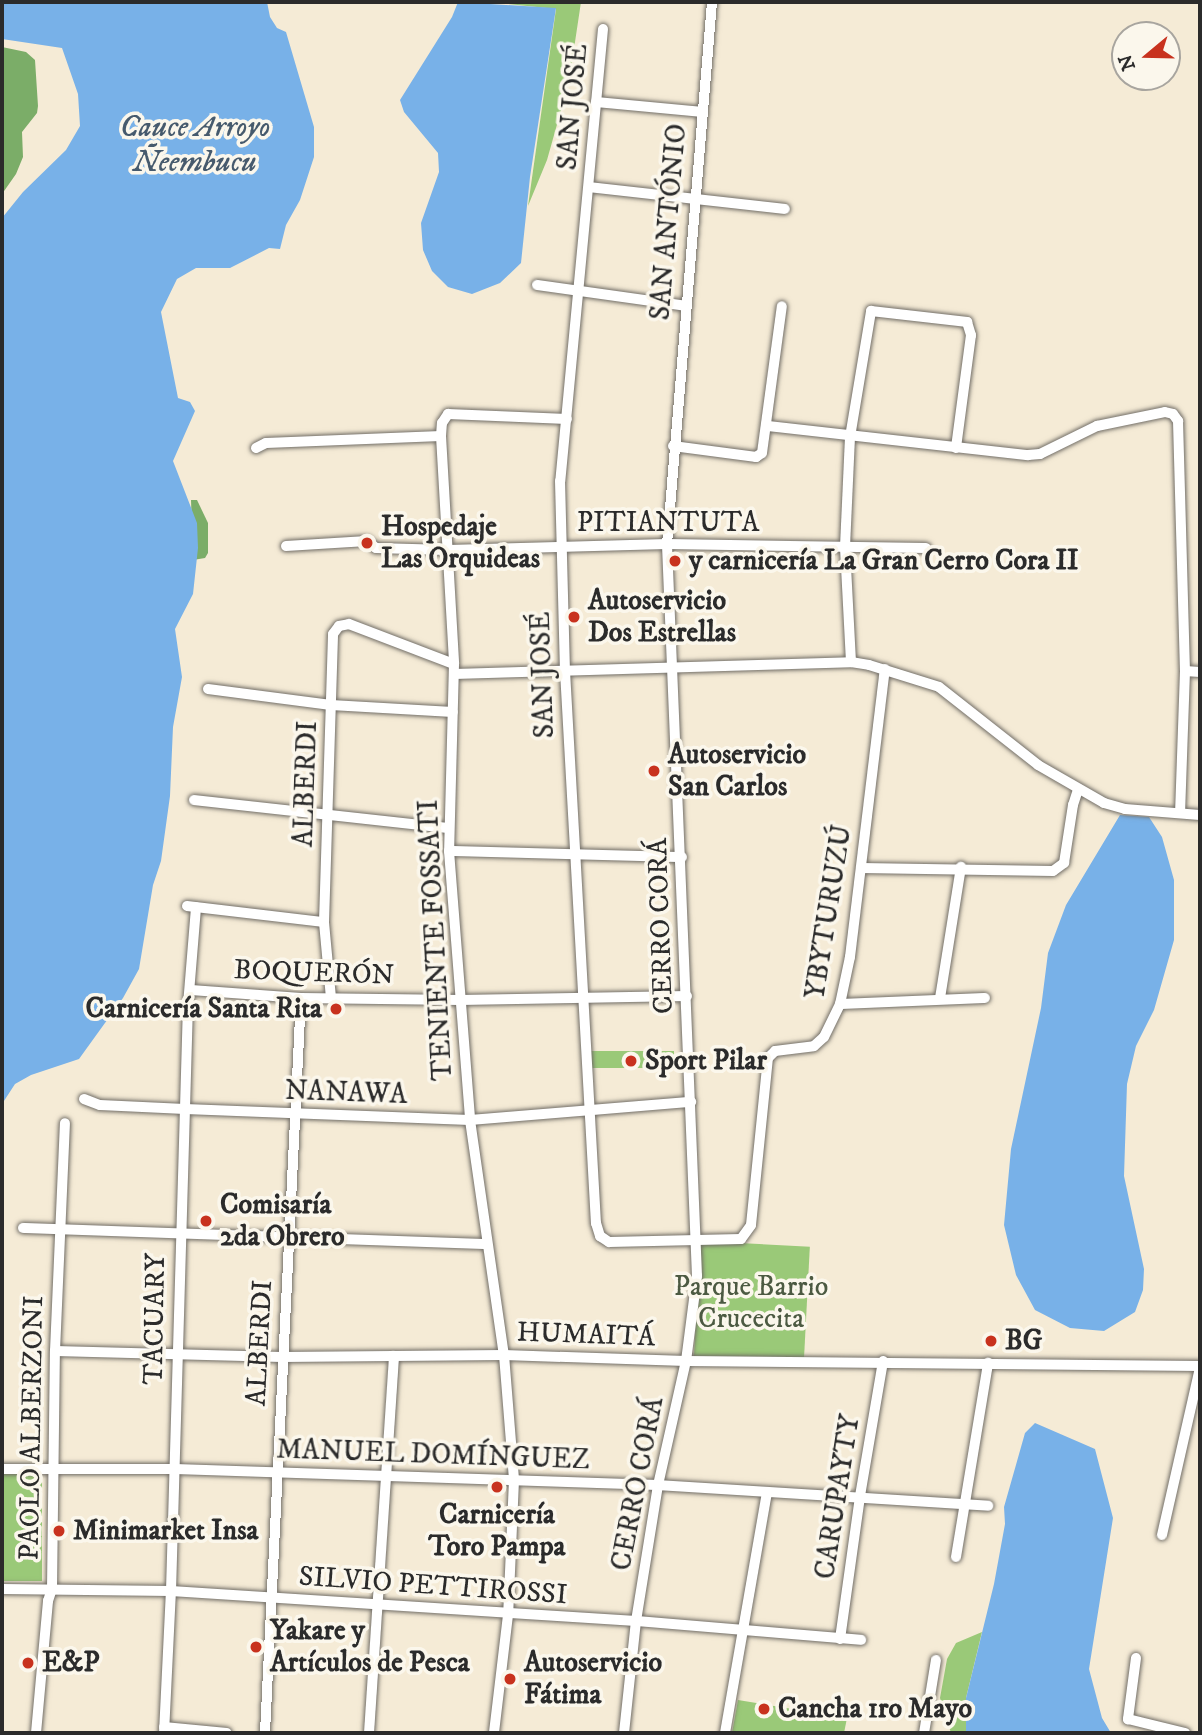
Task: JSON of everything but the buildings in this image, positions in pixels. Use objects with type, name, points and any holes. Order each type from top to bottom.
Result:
[{"type":"street","name":"SAN ANTÓNIO","points":[[673,446],[712,2]]},
{"type":"street","name":"SAN JOSÉ","points":[[603,29],[560,481],[565,671],[596,1223],[600,1236],[610,1242],[697,1240]]},
{"type":"street","points":[[596,102],[701,112]]},
{"type":"street","points":[[589,187],[785,209]]},
{"type":"street","points":[[537,285],[686,306]]},
{"type":"street","points":[[673,446],[756,457],[762,453],[768,426],[782,306]]},
{"type":"street","points":[[851,662],[845,547],[850,437],[871,311],[948,317],[967,322],[971,335],[956,448]]},
{"type":"street","points":[[768,426],[1028,455],[1040,454],[1097,426],[1165,412],[1173,414],[1178,421],[1185,671],[1180,813]]},
{"type":"street","points":[[256,448],[266,443],[441,436],[442,423],[448,414],[567,419]]},
{"type":"street","name":"TENIENTE FOSSATI","points":[[441,436],[454,669],[447,828],[470,1120],[504,1355],[514,1480],[508,1615],[494,1733]]},
{"type":"street","name":"CERRO CORÁ","points":[[624,1733],[636,1622],[658,1485],[686,1361],[697,1276],[667,544],[673,446]]},
{"type":"street","name":"PITIANTUTA","points":[[286,546],[367,541],[376,548],[448,550],[667,544],[926,548]]},
{"type":"street","name":"ALBERDI","points":[[331,998],[324,922],[333,634],[339,625],[349,624],[454,669]]},
{"type":"street","points":[[454,669],[565,671],[851,662],[886,669],[939,687],[1038,765],[1078,790],[1125,810],[1200,815]]},
{"type":"street","name":"YBYTURUZÚ","points":[[697,1240],[741,1240],[751,1225],[768,1058],[775,1051],[814,1046],[824,1037],[840,1004],[850,957],[886,669]]},
{"type":"street","points":[[1185,671],[1200,672]]},
{"type":"street","points":[[208,689],[331,705],[453,712]]},
{"type":"street","points":[[861,868],[961,867],[1047,872],[1059,868],[1064,863],[1073,804],[1078,790]]},
{"type":"street","points":[[194,800],[447,828]]},
{"type":"street","points":[[449,851],[681,857]]},
{"type":"street","points":[[940,998],[961,867]]},
{"type":"street","name":"TACUARY","points":[[164,1730],[191,990],[191,907],[324,922]]},
{"type":"street","name":"BOQUERÓN","points":[[191,990],[301,998],[460,1000],[687,996]]},
{"type":"street","name":"ALBERDI","points":[[265,1733],[301,998]]},
{"type":"street","points":[[840,1004],[985,998]]},
{"type":"street","name":"NANAWA","points":[[84,1099],[100,1105],[185,1110],[470,1120],[691,1102]]},
{"type":"street","name":"PAOLO ALBERZONI","points":[[36,1733],[48,1601],[52,1589],[55,1351],[65,1123]]},
{"type":"street","points":[[23,1228],[486,1244]]},
{"type":"street","name":"HUMAITÁ","points":[[55,1351],[176,1356],[504,1355],[686,1361],[883,1361],[1200,1367]]},
{"type":"street","points":[[369,1733],[379,1605],[384,1475],[394,1356]]},
{"type":"street","name":"CARUPAYTY","points":[[840,1639],[883,1361]]},
{"type":"street","points":[[956,1557],[988,1363]]},
{"type":"street","points":[[1162,1535],[1200,1367]]},
{"type":"street","name":"MANUEL DOMÍNGUEZ","points":[[2,1469],[174,1469],[658,1485],[988,1506]]},
{"type":"street","points":[[725,1733],[740,1631],[767,1493]]},
{"type":"street","name":"SILVIO PETTIROSSI","points":[[2,1589],[171,1591],[861,1640]]},
{"type":"street","points":[[1136,1658],[1128,1719],[1185,1733]]},
{"type":"street","points":[[924,1733],[936,1660]]},
{"type":"street","points":[[164,1730],[227,1733]]},
{"type":"green space","points":[[490,2],[581,2],[569,82],[547,160],[528,206],[556,9]]},
{"type":"green space","points":[[2,47],[26,52],[35,60],[38,106],[37,113],[22,132],[23,157],[16,174],[2,194]]},
{"type":"green space","points":[[191,500],[197,500],[208,523],[208,553],[205,558],[193,560]]},
{"type":"green space","name":"Sport Pilar","points":[[588,1051],[674,1051],[674,1068],[588,1068]]},
{"type":"green space","name":"Parque Barrio Crucecita","points":[[700,1241],[810,1247],[804,1366],[694,1360]]},
{"type":"green space","points":[[2,1473],[42,1473],[42,1581],[2,1581]]},
{"type":"green space","points":[[982,1632],[966,1698],[966,1733],[951,1733],[940,1698],[947,1659],[956,1643]]},
{"type":"green space","name":"Cancha 1ro Mayo","points":[[738,1700],[847,1718],[844,1733],[732,1733]]},
{"type":"water","name":"Cauce Arroyo Ñeembucu","points":[[2,2],[267,2],[270,17],[277,28],[286,32],[314,127],[314,157],[300,200],[286,225],[280,249],[269,248],[230,268],[196,268],[177,279],[161,312],[178,398],[190,402],[195,411],[173,461],[197,523],[198,548],[193,594],[175,629],[182,677],[173,727],[170,796],[161,861],[153,885],[139,969],[123,998],[79,1059],[31,1075],[15,1084],[2,1104],[2,218],[23,192],[66,150],[80,126],[78,94],[62,48],[2,39]]},
{"type":"water","points":[[458,2],[556,8],[530,177],[521,263],[500,283],[472,294],[448,287],[432,271],[423,250],[421,223],[439,172],[438,153],[404,112],[400,100],[452,17]]},
{"type":"water","points":[[1120,815],[1149,817],[1162,837],[1174,880],[1174,940],[1154,1010],[1136,1046],[1127,1084],[1124,1176],[1144,1269],[1143,1290],[1135,1312],[1104,1331],[1070,1328],[1035,1310],[1016,1275],[1004,1225],[1011,1149],[1041,1008],[1048,953],[1066,905]]},
{"type":"water","points":[[1035,1423],[1095,1449],[1113,1518],[1089,1669],[1102,1718],[1111,1733],[966,1733],[966,1698],[994,1584],[1005,1524],[1004,1507],[1025,1433]]},
{"type":"place","name":"Hospedaje Las Orquideas","points":[[367,543]]},
{"type":"place","name":"y carnicería La Gran Cerro Cora II","points":[[675,561]]},
{"type":"place","name":"Autoservicio Dos Estrellas","points":[[574,617]]},
{"type":"place","name":"Autoservicio San Carlos","points":[[654,771]]},
{"type":"place","name":"Carnicería Santa Rita","points":[[336,1009]]},
{"type":"place","name":"Sport Pilar","points":[[631,1061]]},
{"type":"place","name":"Comisaría 2da Obrero","points":[[206,1221]]},
{"type":"place","name":"BG","points":[[991,1341]]},
{"type":"place","name":"Carnicería Toro Pampa","points":[[497,1487]]},
{"type":"place","name":"Minimarket Insa","points":[[59,1531]]},
{"type":"place","name":"Yakare y Artículos de Pesca","points":[[256,1647]]},
{"type":"place","name":"E&P","points":[[28,1663]]},
{"type":"place","name":"Autoservicio Fátima","points":[[510,1679]]},
{"type":"place","name":"Cancha 1ro Mayo","points":[[764,1709]]}]
